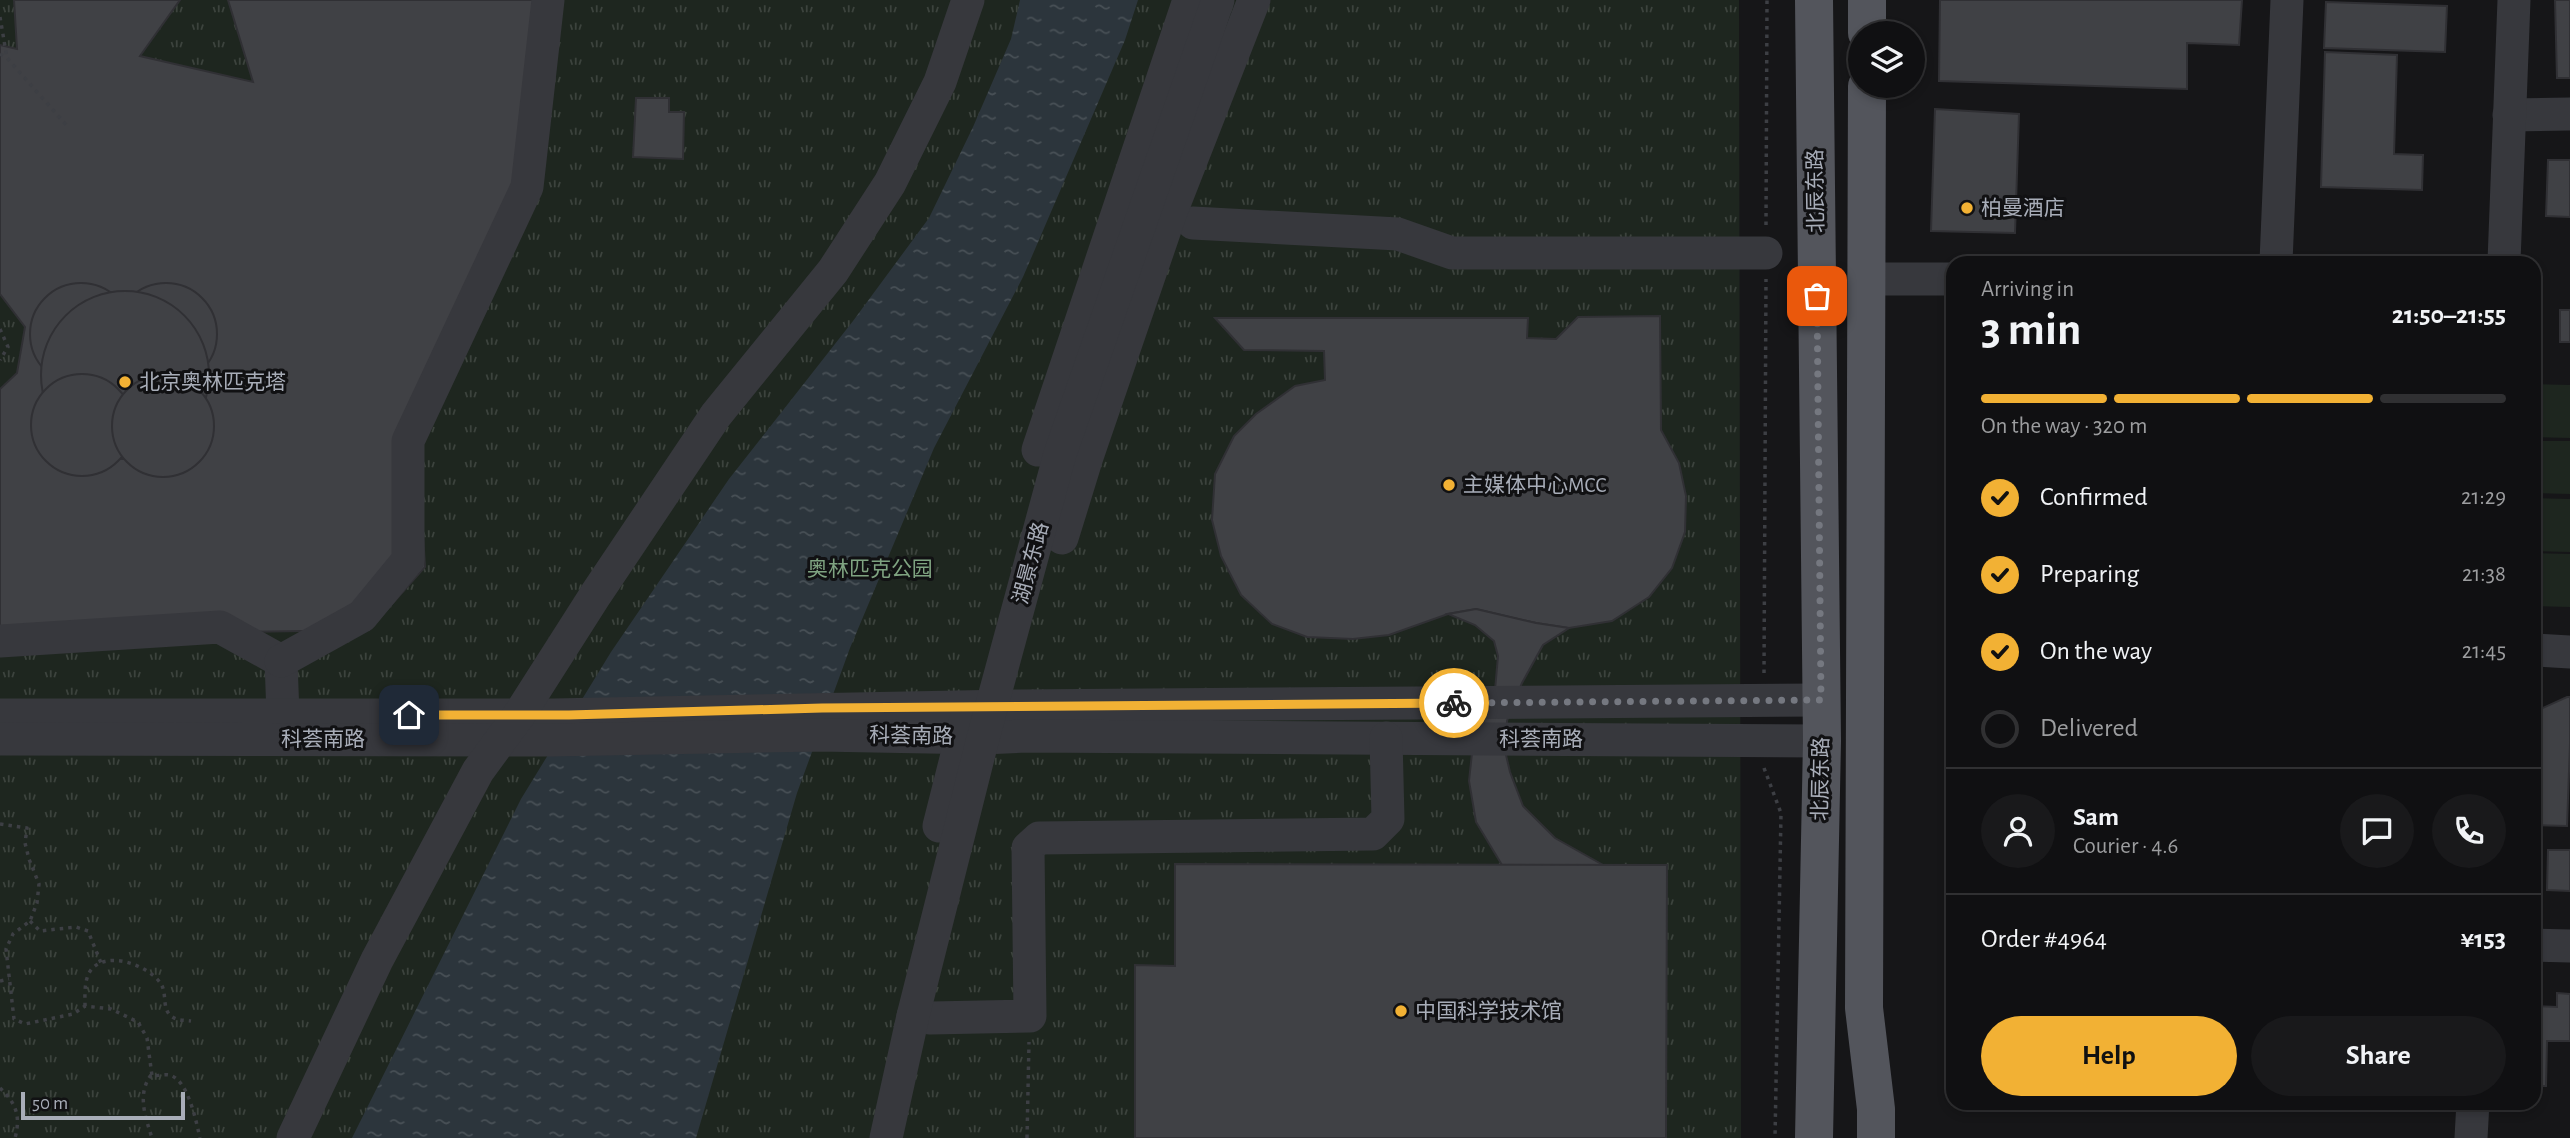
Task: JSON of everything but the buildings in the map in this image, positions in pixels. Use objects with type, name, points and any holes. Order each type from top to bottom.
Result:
[{"type":"main road","name":"北辰东路","points":[[1814,0],[1822,741],[1814,1138]]},
{"type":"main road","points":[[1867,0],[1867,21]]},
{"type":"main road","name":"北辰东路","points":[[1867,98],[1864,1008],[1876,1109],[1876,1138]]},
{"type":"street","points":[[281,661],[362,616],[408,560],[408,441],[527,187],[548,0]]},
{"type":"street","points":[[293,1138],[377,960],[478,771],[716,415],[833,271],[890,183],[940,82],[968,0]]},
{"type":"street","name":"湖景东路","points":[[886,1138],[976,722],[1042,435],[1189,0]]},
{"type":"street","name":"湖景东路","points":[[864,1138],[976,722],[1060,454],[1218,0]]},
{"type":"street","points":[[1062,538],[1171,212],[1254,0]]},
{"type":"street","points":[[2276,256],[2287,0]]},
{"type":"street","points":[[2504,256],[2514,0]]},
{"type":"street","points":[[2509,115],[2570,114]]},
{"type":"street","points":[[1193,223],[1398,234],[1452,253],[1766,253]]},
{"type":"street","points":[[1866,278],[1946,279]]},
{"type":"street","points":[[0,641],[220,627],[281,661]]},
{"type":"street","points":[[2541,650],[2570,652]]},
{"type":"street","points":[[281,661],[283,715]]},
{"type":"street","name":"科荟南路","points":[[0,715],[283,715],[560,728],[821,721],[976,722],[1821,700]]},
{"type":"street","name":"科荟南路","points":[[976,722],[1026,736],[1822,741]]},
{"type":"street","name":"科荟南路","points":[[0,739],[509,727]]},
{"type":"street","points":[[913,1016],[1030,1016],[1028,848],[1040,838],[1373,834],[1388,819],[1386,738]]},
{"type":"street","points":[[2541,945],[2570,946]]},
{"type":"street","points":[[2471,1138],[2473,1110]]},
{"type":"path","points":[[1764,700],[1767,0]]},
{"type":"path","points":[[0,17],[7,58]]},
{"type":"path","points":[[0,54],[7,58],[68,127]]},
{"type":"path","points":[[0,330],[8,346],[0,360]]},
{"type":"path","points":[[1763,741],[1764,768],[1781,813],[1775,1138]]},
{"type":"path","points":[[0,824],[27,828],[29,859],[39,884],[37,904],[30,921],[13,934],[3,949],[14,1019],[25,1024],[73,1014],[85,1006],[111,1009],[138,1022],[147,1038],[152,1075],[144,1085],[142,1099],[152,1138]]},
{"type":"path","points":[[30,921],[40,930],[76,927],[88,931],[101,963]]},
{"type":"path","points":[[85,1006],[88,974],[101,963],[118,961],[149,973],[162,985],[167,1012],[174,1019],[191,1021]]},
{"type":"path","points":[[0,981],[9,979]]},
{"type":"path","points":[[1027,1138],[1030,1016]]},
{"type":"path","points":[[152,1075],[170,1075],[182,1084],[190,1101],[200,1138]]},
{"type":"path","points":[[0,1088],[11,1098],[18,1111],[19,1125],[15,1138]]},
{"type":"green space","name":"奥林匹克公园","points":[[0,0],[1739,0],[1741,1138],[0,1138]]},
{"type":"green space","points":[[2541,384],[2570,385],[2570,438],[2541,437]]},
{"type":"green space","points":[[2541,441],[2570,441],[2570,494],[2541,493]]},
{"type":"green space","points":[[2541,498],[2570,499],[2570,552],[2541,551]]},
{"type":"green space","points":[[2541,553],[2570,554],[2570,607],[2541,606]]},
{"type":"water","points":[[1020,0],[1138,0],[1125,40],[1023,277],[934,448],[850,648],[797,793],[696,1138],[352,1138],[521,799],[611,652],[729,479],[853,321],[929,218],[973,127],[1011,39]]},
{"type":"way so far","points":[[1454,703],[1821,700],[1817,296]]},
{"type":"place","name":"柏曼酒店","points":[[1967,208]]},
{"type":"place","name":"北京奥林匹克塔","points":[[125,382]]},
{"type":"place","name":"主媒体中心MCC","points":[[1449,485]]},
{"type":"place","name":"中国科学技术馆","points":[[1401,1011]]},
{"type":"route","points":[[409,715],[569,715],[822,708],[1454,703]]}]
